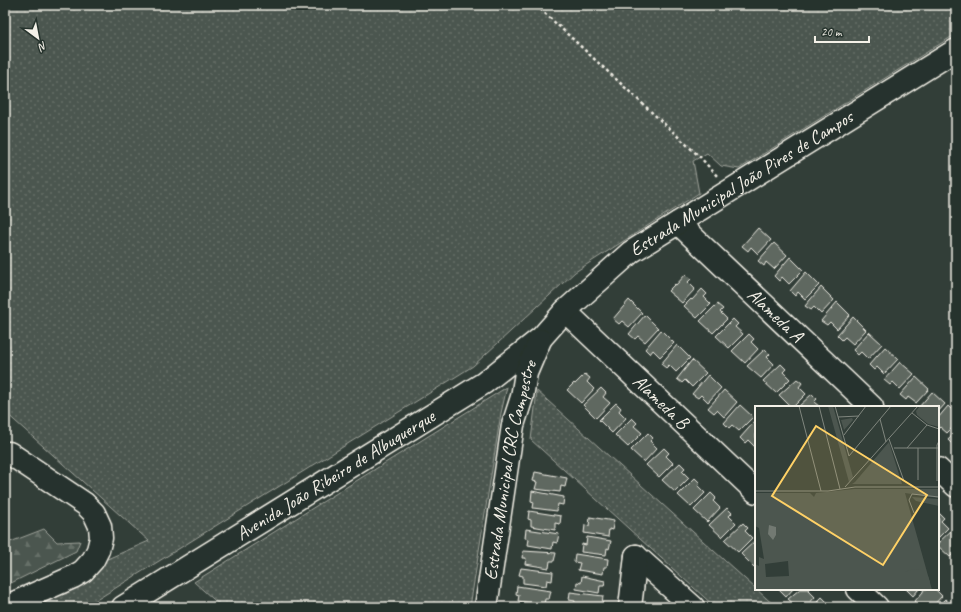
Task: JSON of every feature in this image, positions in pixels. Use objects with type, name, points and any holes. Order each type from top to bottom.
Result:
[{"type":"street","name":"Estrada Municipal João Pires de Campos","points":[[542,337],[565,311],[631,252],[956,50]]},
{"type":"street","name":"Alameda A","points":[[678,223],[871,406]]},
{"type":"street","name":"Alameda B","points":[[565,311],[755,491]]},
{"type":"street","name":"Avenida João Ribeiro de Albuquerque","points":[[123,607],[484,383],[542,337]]},
{"type":"street","name":"Estrada Municipal CRC Campestre","points":[[486,607],[513,425],[522,397],[526,372],[542,337]]},
{"type":"street","points":[[5,607],[83,571],[93,560],[98,550],[101,538],[100,526],[94,513],[86,504],[9,453]]},
{"type":"street","points":[[939,470],[956,486]]},
{"type":"street","points":[[630,607],[636,556],[693,607]]},
{"type":"street","points":[[859,590],[877,607]]},
{"type":"path","points":[[536,5],[700,157],[729,190]]},
{"type":"green space","points":[[5,5],[956,5],[956,34],[739,169],[721,166],[707,153],[693,161],[699,193],[575,272],[473,366],[85,607],[5,607],[5,603],[149,541],[5,412]]},
{"type":"green space","points":[[507,387],[501,413],[470,607],[222,607],[194,582]]},
{"type":"green space","points":[[537,391],[755,588],[755,590],[757,590],[776,607],[715,607],[531,440]]},
{"type":"green space","points":[[44,529],[57,542],[80,541],[76,551],[5,586],[5,544]]},
{"type":"building","points":[[758,228],[771,240],[758,254],[751,247],[748,251],[742,246]]},
{"type":"building","points":[[774,243],[787,255],[774,269],[766,262],[764,266],[758,261]]},
{"type":"building","points":[[790,257],[803,270],[789,284],[782,277],[779,281],[774,276]]},
{"type":"building","points":[[806,272],[819,285],[805,299],[798,292],[795,296],[790,291]]},
{"type":"building","points":[[686,274],[691,279],[688,282],[695,289],[682,303],[668,291]]},
{"type":"building","points":[[821,287],[834,300],[821,314],[814,307],[811,310],[805,306]]},
{"type":"building","points":[[702,289],[707,294],[704,297],[711,304],[697,318],[684,306]]},
{"type":"building","points":[[629,300],[642,313],[629,327],[622,321],[619,324],[613,319]]},
{"type":"building","points":[[837,302],[850,315],[837,329],[830,322],[827,325],[821,321]]},
{"type":"building","points":[[717,304],[723,309],[720,312],[727,319],[713,333],[700,321]]},
{"type":"building","points":[[645,315],[658,328],[645,342],[638,336],[635,339],[629,334]]},
{"type":"building","points":[[853,317],[866,330],[853,344],[845,337],[842,340],[837,335]]},
{"type":"building","points":[[733,319],[738,324],[735,327],[743,334],[729,348],[716,336]]},
{"type":"building","points":[[661,330],[674,343],[660,357],[653,350],[650,354],[645,349]]},
{"type":"building","points":[[869,332],[882,344],[868,359],[861,352],[858,355],[853,350]]},
{"type":"building","points":[[749,334],[754,339],[751,342],[758,349],[745,363],[732,351]]},
{"type":"building","points":[[677,345],[690,358],[676,372],[669,365],[666,368],[661,364]]},
{"type":"building","points":[[885,347],[898,359],[884,374],[877,367],[874,370],[869,365]]},
{"type":"building","points":[[765,349],[770,354],[767,357],[774,364],[761,378],[747,366]]},
{"type":"building","points":[[692,360],[706,373],[692,387],[685,380],[682,383],[677,379]]},
{"type":"building","points":[[900,362],[914,374],[900,389],[893,382],[890,385],[884,380]]},
{"type":"building","points":[[781,364],[786,369],[783,372],[790,379],[776,393],[763,381]]},
{"type":"building","points":[[585,374],[590,378],[587,382],[594,389],[581,403],[567,390]]},
{"type":"building","points":[[708,375],[721,388],[708,402],[701,395],[698,398],[692,394]]},
{"type":"building","points":[[916,377],[929,389],[916,403],[908,397],[906,400],[900,395]]},
{"type":"building","points":[[797,379],[802,383],[799,387],[806,394],[794,406],[790,406],[779,395]]},
{"type":"building","points":[[601,388],[606,393],[603,397],[610,403],[596,418],[583,405]]},
{"type":"building","points":[[724,390],[737,402],[724,417],[717,410],[714,413],[708,408]]},
{"type":"building","points":[[932,392],[945,404],[939,411],[939,406],[920,406]]},
{"type":"building","points":[[812,394],[817,399],[814,402],[819,406],[799,406]]},
{"type":"building","points":[[616,403],[621,408],[619,411],[626,418],[612,433],[599,420]]},
{"type":"building","points":[[740,405],[753,417],[739,431],[732,425],[729,428],[724,423]]},
{"type":"building","points":[[948,406],[956,414],[956,424],[947,433],[940,427],[939,428],[939,417]]},
{"type":"building","points":[[632,418],[637,423],[634,426],[642,433],[628,447],[615,435]]},
{"type":"building","points":[[755,421],[755,447],[748,440],[745,443],[740,438]]},
{"type":"building","points":[[956,431],[956,442],[953,445],[948,440]]},
{"type":"building","points":[[648,433],[653,438],[650,441],[657,448],[644,462],[631,450]]},
{"type":"building","points":[[664,448],[669,453],[666,456],[673,463],[659,477],[646,465]]},
{"type":"building","points":[[680,463],[685,468],[682,471],[689,478],[675,492],[662,480]]},
{"type":"building","points":[[535,472],[567,478],[565,487],[561,486],[560,492],[535,489],[537,482],[533,481]]},
{"type":"building","points":[[695,478],[700,483],[698,486],[705,493],[691,507],[678,495]]},
{"type":"building","points":[[532,491],[564,497],[563,505],[558,504],[557,511],[533,508],[534,502],[531,501]]},
{"type":"building","points":[[711,493],[716,498],[713,501],[720,508],[707,522],[694,510]]},
{"type":"building","points":[[727,508],[732,513],[729,516],[736,523],[722,537],[709,525]]},
{"type":"building","points":[[529,511],[561,516],[560,524],[555,523],[555,530],[531,526],[531,520],[528,519]]},
{"type":"building","points":[[939,513],[944,518],[941,521],[948,528],[939,537]]},
{"type":"building","points":[[590,517],[614,521],[612,530],[609,529],[608,537],[584,533],[585,525],[589,526]]},
{"type":"building","points":[[743,523],[748,528],[745,531],[752,538],[738,552],[725,540]]},
{"type":"building","points":[[954,528],[956,529],[956,551],[950,557],[939,547],[939,542]]},
{"type":"building","points":[[526,529],[559,534],[557,543],[553,542],[552,549],[528,545],[529,539],[525,538]]},
{"type":"building","points":[[587,537],[611,541],[609,549],[607,548],[606,555],[581,552],[582,544],[586,545]]},
{"type":"building","points":[[755,541],[754,567],[741,554]]},
{"type":"building","points":[[523,551],[556,553],[554,561],[550,561],[549,568],[525,564],[526,558],[522,558]]},
{"type":"building","points":[[575,554],[608,559],[607,567],[604,567],[603,574],[578,570],[580,563],[574,562]]},
{"type":"building","points":[[521,568],[553,572],[552,581],[547,580],[546,586],[523,583],[523,576],[519,575]]},
{"type":"building","points":[[582,576],[605,581],[604,586],[600,586],[599,593],[576,589],[577,582],[581,583]]},
{"type":"building","points":[[517,586],[551,591],[549,599],[545,599],[544,605],[518,601],[519,595],[516,594]]},
{"type":"building","points":[[779,590],[792,590],[786,597]]},
{"type":"building","points":[[799,590],[808,590],[815,597],[806,607],[797,607],[788,599]]},
{"type":"building","points":[[907,590],[918,590],[913,596]]},
{"type":"building","points":[[936,590],[942,596],[932,607],[925,607],[922,604],[918,607],[914,602],[923,591]]},
{"type":"building","points":[[570,592],[603,596],[602,605],[598,604],[598,607],[574,607],[575,601],[569,600]]},
{"type":"building","points":[[822,597],[827,602],[824,605],[826,607],[812,607]]},
{"type":"building","points":[[945,599],[954,607],[939,607],[938,606]]},
{"type":"building","points":[[514,605],[531,607],[514,607]]}]
